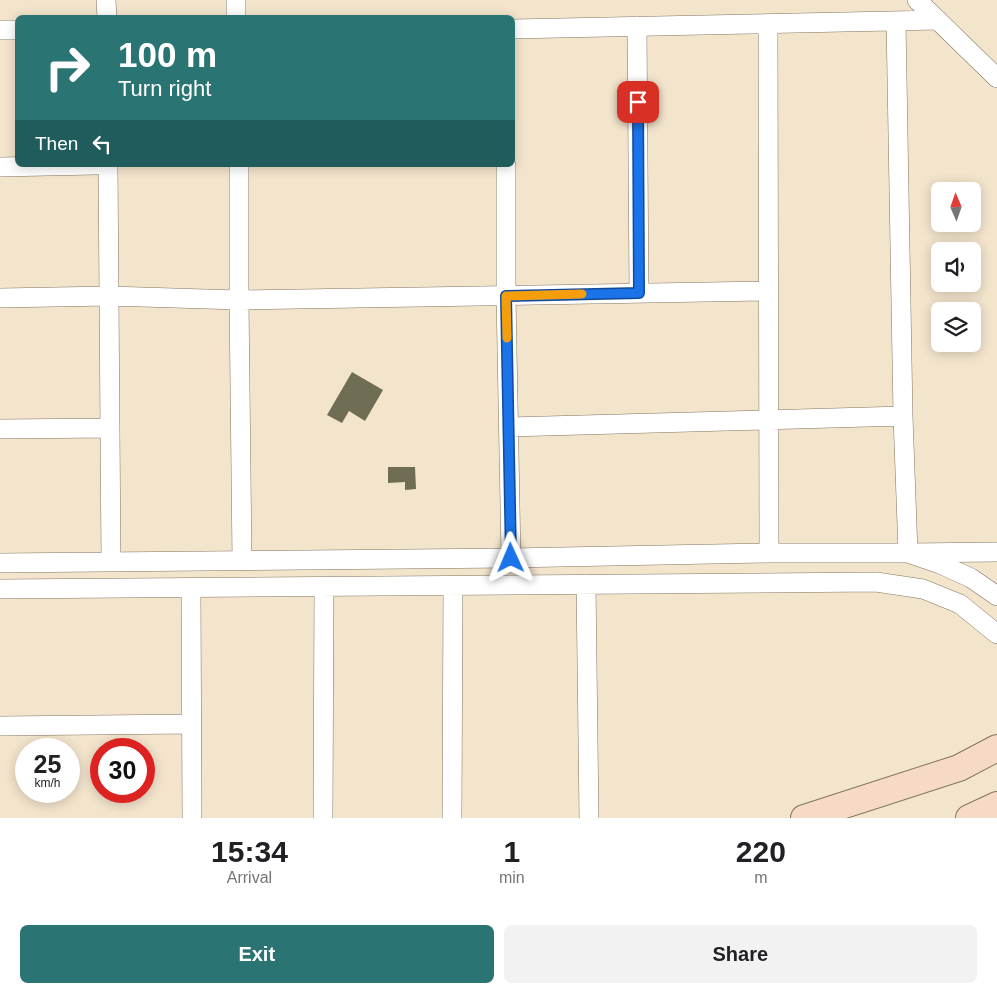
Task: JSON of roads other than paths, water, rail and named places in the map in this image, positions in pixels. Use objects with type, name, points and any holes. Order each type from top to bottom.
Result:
[{"type":"main road","points":[[804,818],[959,768],[997,748]]},
{"type":"main road","points":[[968,818],[997,805]]},
{"type":"street","points":[[106,0],[107,15]]},
{"type":"street","points":[[236,0],[236,15]]},
{"type":"street","points":[[917,0],[997,78]]},
{"type":"street","points":[[515,29],[938,20]]},
{"type":"street","points":[[896,21],[903,416],[908,553]]},
{"type":"street","points":[[768,24],[770,553]]},
{"type":"street","points":[[637,26],[639,293]]},
{"type":"street","points":[[0,30],[15,30]]},
{"type":"street","points":[[0,167],[15,167]]},
{"type":"street","points":[[108,167],[111,561]]},
{"type":"street","points":[[239,167],[242,560]]},
{"type":"street","points":[[506,167],[506,296],[511,558]]},
{"type":"street","points":[[0,298],[109,296],[239,300],[769,292]]},
{"type":"street","points":[[509,427],[903,416]]},
{"type":"street","points":[[0,429],[110,428]]},
{"type":"street","points":[[0,562],[997,552]]},
{"type":"street","points":[[908,553],[972,578],[997,596]]},
{"type":"street","points":[[0,590],[876,582],[923,589],[960,604],[997,634]]},
{"type":"street","points":[[586,584],[589,818]]},
{"type":"street","points":[[452,818],[453,586]]},
{"type":"street","points":[[324,587],[324,818]]},
{"type":"street","points":[[191,588],[190,724],[192,818]]},
{"type":"street","points":[[0,726],[190,724]]}]
